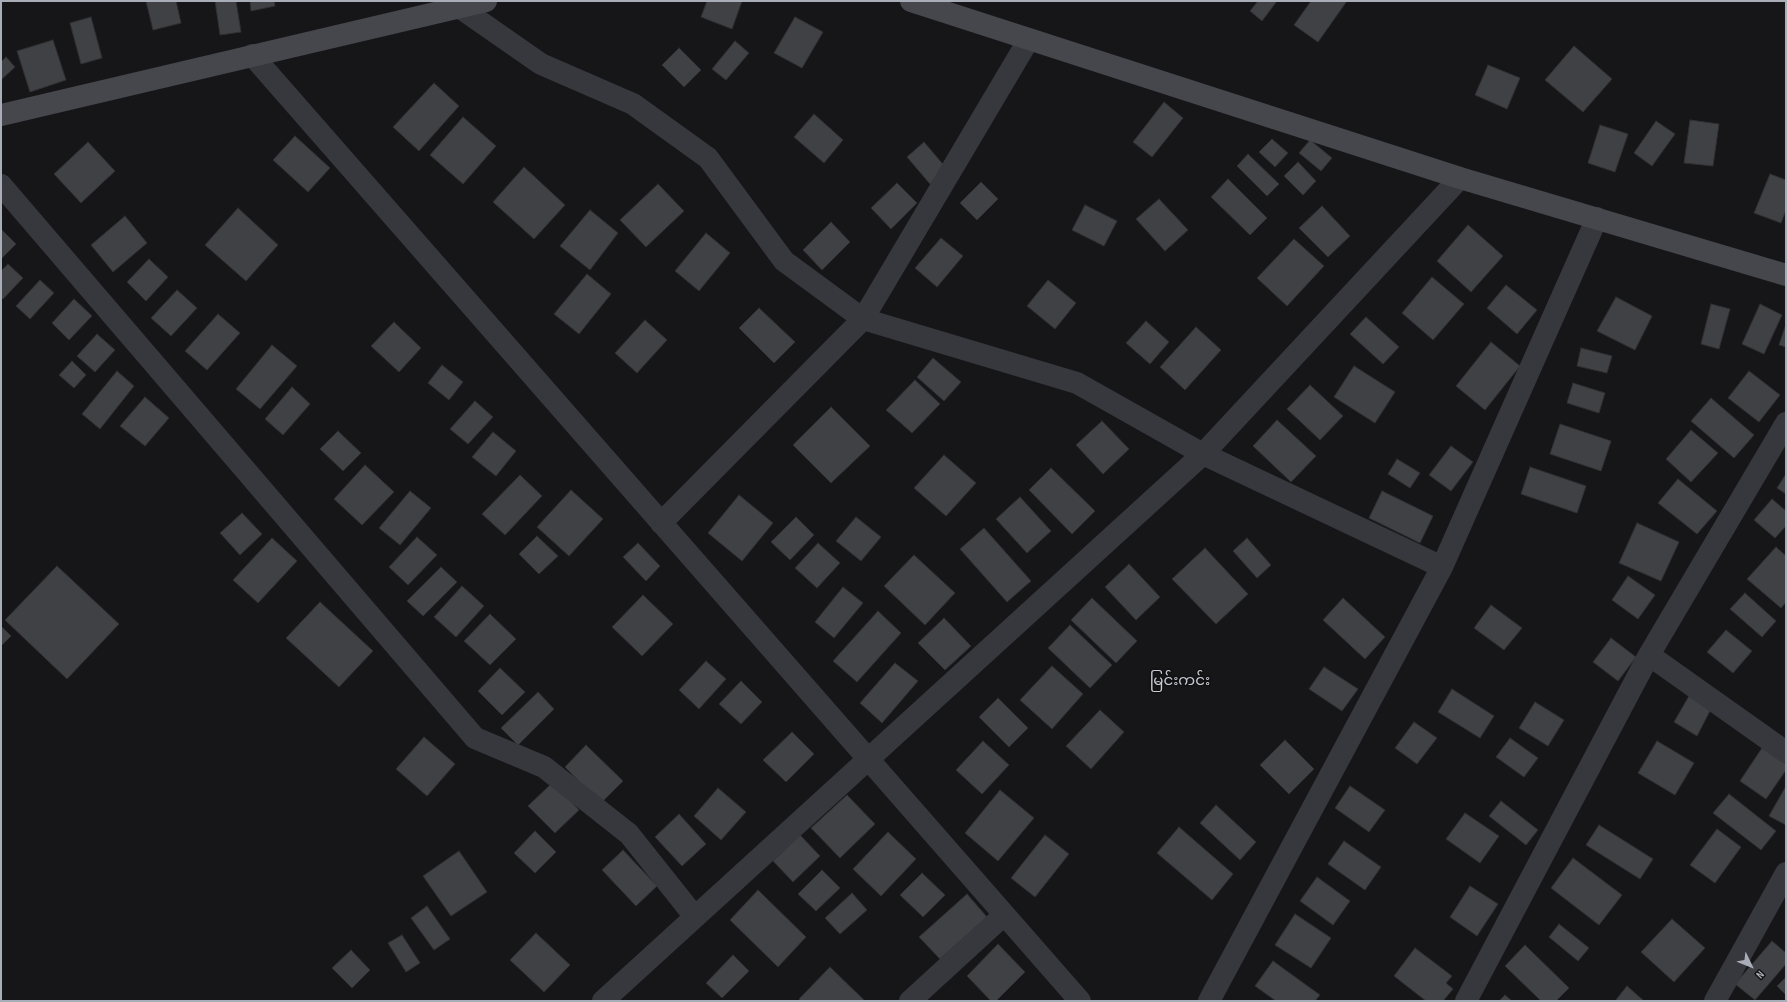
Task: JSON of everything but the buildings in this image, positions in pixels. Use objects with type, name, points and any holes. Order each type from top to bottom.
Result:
[{"type":"street","points":[[1,115],[486,1]]},
{"type":"street","points":[[912,1],[1460,178],[1786,275]]},
{"type":"street","points":[[459,7],[540,64],[633,104],[708,158],[784,260],[863,320],[1077,383],[1203,454],[1442,567]]},
{"type":"street","points":[[661,523],[863,320],[1029,39]]},
{"type":"street","points":[[252,55],[868,761],[1080,1001]]},
{"type":"street","points":[[603,1001],[1203,454],[1460,178]]},
{"type":"street","points":[[1,186],[475,738],[544,767],[629,834],[695,918]]},
{"type":"street","points":[[1209,1001],[1442,567],[1597,218]]},
{"type":"street","points":[[1466,1001],[1649,654],[1786,423]]},
{"type":"street","points":[[1649,654],[1786,752]]},
{"type":"street","points":[[1715,1001],[1786,874]]},
{"type":"street","points":[[910,1001],[1004,914]]},
{"type":"district","name":"မြင်းကင်း","points":[[1180,681]]}]
